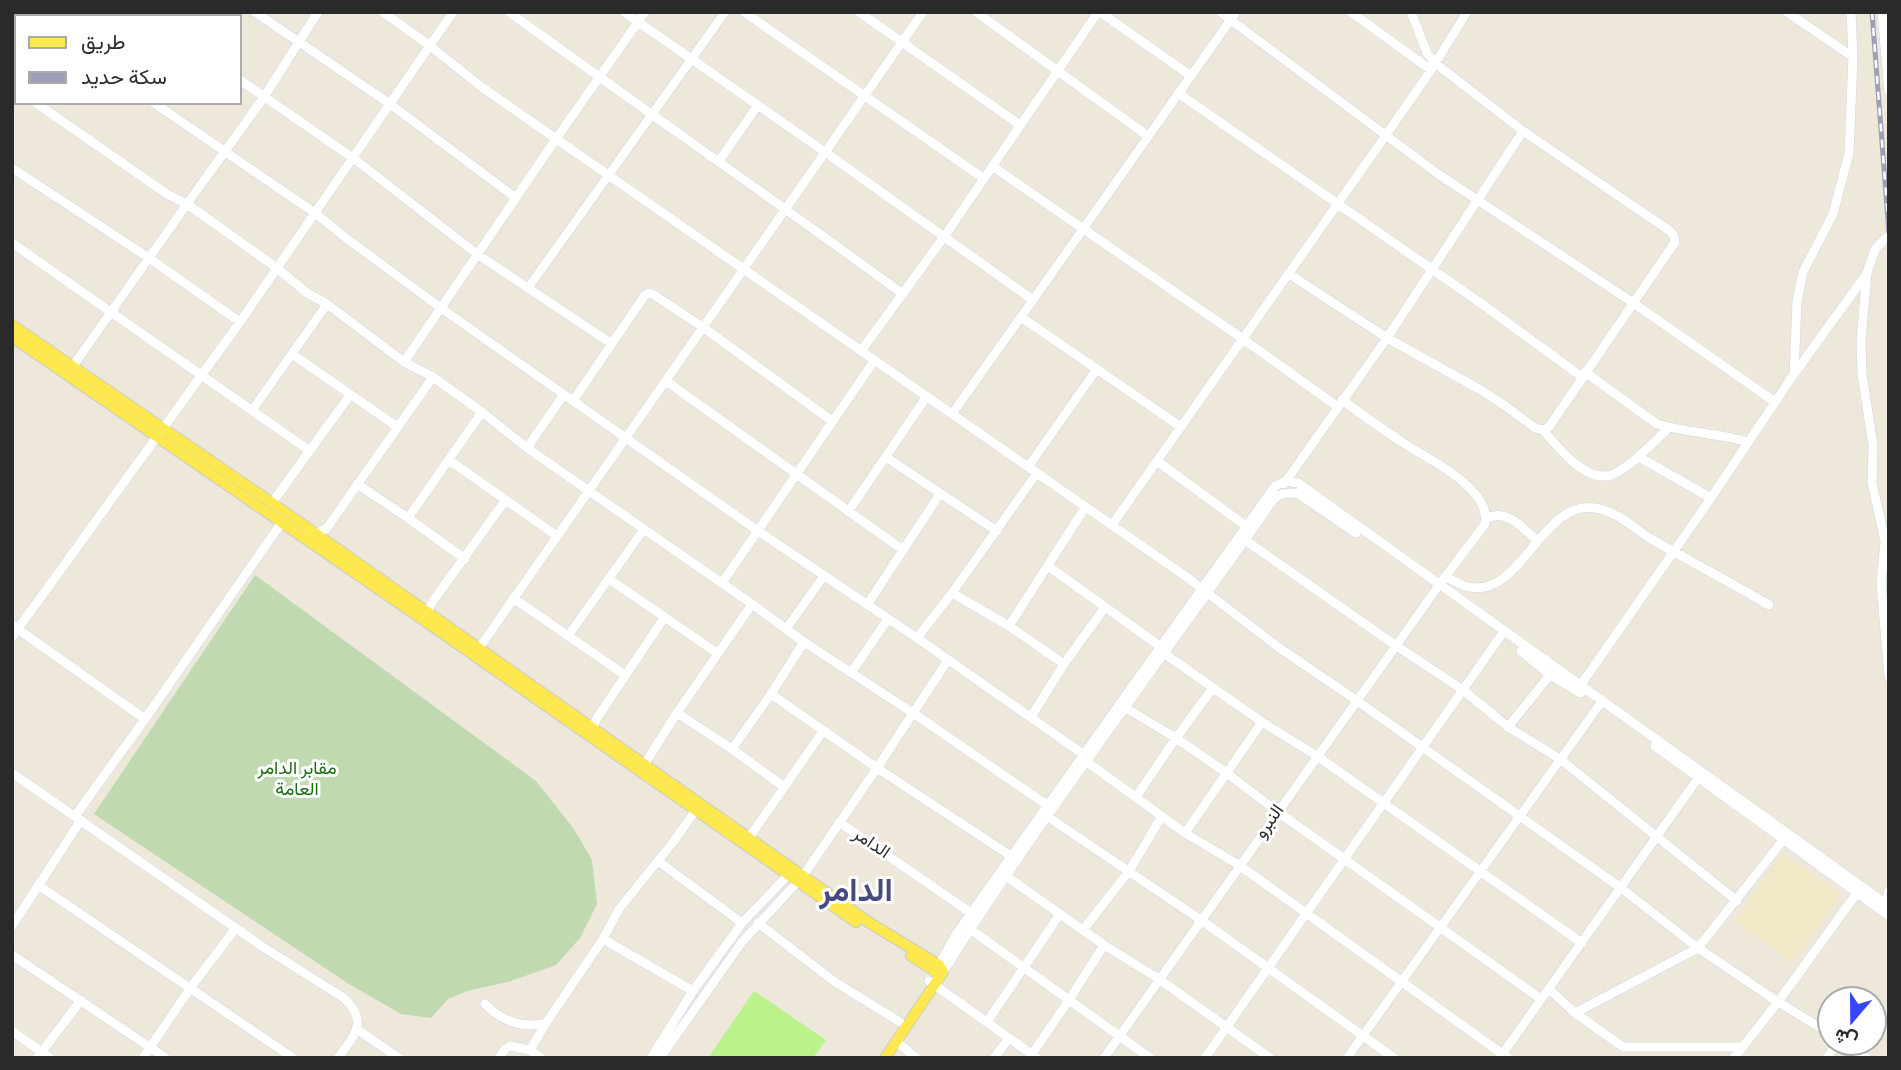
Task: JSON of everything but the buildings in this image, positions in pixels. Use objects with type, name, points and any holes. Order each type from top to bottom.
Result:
[{"type":"main road","points":[[12,325],[73,366],[282,522],[311,537],[427,613],[476,652],[592,729],[695,811],[870,923],[936,975]]},
{"type":"main road","points":[[12,337],[272,503],[311,537],[642,768],[751,840],[795,876]]},
{"type":"main road","points":[[876,1058],[936,975]]},
{"type":"main road","points":[[885,1058],[936,975]]},
{"type":"street","points":[[255,12],[390,104],[516,198]]},
{"type":"street","points":[[73,366],[264,97],[318,12]]},
{"type":"street","points":[[383,12],[483,88],[608,176],[1086,506],[1278,646],[1621,888],[1698,948],[1817,1026]]},
{"type":"street","points":[[145,719],[14,630],[240,322],[453,12]]},
{"type":"street","points":[[509,12],[903,294]]},
{"type":"street","points":[[624,12],[1033,300]]},
{"type":"street","points":[[404,362],[645,12]]},
{"type":"street","points":[[528,288],[725,12]]},
{"type":"street","points":[[744,12],[983,178]]},
{"type":"street","points":[[859,12],[1020,125]]},
{"type":"street","points":[[476,652],[923,12]]},
{"type":"street","points":[[976,12],[1148,136]]},
{"type":"street","points":[[861,351],[944,237],[1099,12],[1191,76]]},
{"type":"street","points":[[1220,12],[1233,16],[1438,174],[1632,302],[1774,402]]},
{"type":"street","points":[[1351,12],[1671,231],[1674,236],[1675,242],[1553,421],[1543,430]]},
{"type":"street","points":[[1411,12],[1433,67]]},
{"type":"street","points":[[1112,525],[1433,67],[1466,12]]},
{"type":"street","points":[[1787,12],[1853,57]]},
{"type":"street","points":[[1794,374],[1797,302],[1802,272],[1833,214],[1849,153],[1853,57],[1851,12]]},
{"type":"street","points":[[1882,12],[1887,44],[1889,91]]},
{"type":"street","points":[[952,414],[1233,16]]},
{"type":"street","points":[[242,81],[353,158],[477,254],[612,344]]},
{"type":"street","points":[[1178,93],[1651,420],[1668,428],[1748,442]]},
{"type":"street","points":[[39,105],[167,194],[187,204],[404,362],[433,377],[527,448],[804,642],[1047,805]]},
{"type":"street","points":[[157,105],[315,213],[441,308],[758,531],[1031,717],[1162,817],[1239,865],[1503,1056],[1700,775]]},
{"type":"street","points":[[719,161],[758,105]]},
{"type":"street","points":[[936,975],[1048,817],[1085,758],[1245,540],[1387,338],[1524,131]]},
{"type":"street","points":[[992,166],[1243,339],[1461,480],[1476,495],[1486,518],[1496,514],[1503,515],[1514,520],[1538,541]]},
{"type":"street","points":[[12,168],[149,258],[240,322]]},
{"type":"street","points":[[1889,235],[1875,249],[1867,273],[1861,341],[1862,374],[1873,445],[1872,484],[1885,541],[1881,584],[1889,677]]},
{"type":"street","points":[[12,243],[310,451]]},
{"type":"street","points":[[1580,686],[1711,498],[1774,402],[1867,273]]},
{"type":"street","points":[[1289,274],[1387,338],[1487,395],[1535,428],[1543,430],[1573,462],[1588,472],[1602,476],[1612,475],[1639,457],[1668,428]]},
{"type":"street","points":[[573,401],[645,295],[649,293],[704,328],[832,421]]},
{"type":"street","points":[[253,409],[327,304]]},
{"type":"street","points":[[1021,317],[1181,427]]},
{"type":"street","points":[[292,354],[397,426]]},
{"type":"street","points":[[722,583],[874,361]]},
{"type":"street","points":[[1028,467],[1097,369]]},
{"type":"street","points":[[311,537],[327,528],[433,377]]},
{"type":"street","points":[[666,381],[903,551]]},
{"type":"street","points":[[527,448],[564,394]]},
{"type":"street","points":[[272,503],[350,395]]},
{"type":"street","points":[[848,512],[927,396]]},
{"type":"street","points":[[408,518],[482,412]]},
{"type":"street","points":[[886,457],[997,531]]},
{"type":"street","points":[[1639,457],[1711,498]]},
{"type":"street","points":[[449,460],[557,536]]},
{"type":"street","points":[[1157,461],[1246,526]]},
{"type":"street","points":[[917,638],[1037,473]]},
{"type":"street","points":[[1205,591],[1275,486],[1286,481],[1298,483],[1502,634],[1550,675],[1600,705],[1886,909]]},
{"type":"street","points":[[357,484],[464,559]]},
{"type":"street","points":[[1273,500],[1286,493],[1301,495],[1580,686],[1857,893],[1886,909]]},
{"type":"street","points":[[867,605],[940,494]]},
{"type":"street","points":[[427,613],[505,501]]},
{"type":"street","points":[[1009,626],[1086,506]]},
{"type":"street","points":[[1446,577],[1466,587],[1492,585],[1508,576],[1566,513],[1581,508],[1595,508],[1613,513],[1769,605]]},
{"type":"street","name":"النبرو","points":[[1104,1058],[1395,645],[1485,524],[1486,518]]},
{"type":"street","points":[[12,926],[78,818],[282,522]]},
{"type":"street","points":[[568,636],[644,529]]},
{"type":"street","points":[[1245,540],[1463,690],[1508,727],[1560,759],[1737,901]]},
{"type":"street","points":[[1048,566],[1213,688],[1317,756],[1581,943]]},
{"type":"street","points":[[786,629],[824,576]]},
{"type":"street","points":[[609,579],[717,653]]},
{"type":"street","points":[[952,593],[1009,626],[1064,664]]},
{"type":"street","points":[[513,598],[625,675]]},
{"type":"street","points":[[642,768],[752,604]]},
{"type":"street","points":[[1031,717],[1064,664],[1105,607]]},
{"type":"street","points":[[592,729],[664,618]]},
{"type":"street","points":[[851,673],[888,619]]},
{"type":"street","points":[[1205,1058],[1502,634]]},
{"type":"street","points":[[732,749],[804,642]]},
{"type":"street","points":[[936,975],[971,913],[1047,805],[1126,708],[1163,650]]},
{"type":"street","points":[[660,1058],[735,950],[839,822],[948,660]]},
{"type":"street","points":[[1508,727],[1550,675]]},
{"type":"street","points":[[1136,797],[1213,688]]},
{"type":"street","points":[[771,694],[1011,856]]},
{"type":"street","points":[[1347,1058],[1600,705]]},
{"type":"street","points":[[1126,708],[1228,774],[1541,999]]},
{"type":"street","points":[[677,713],[784,787]]},
{"type":"street","points":[[1185,833],[1262,722]]},
{"type":"street","points":[[751,840],[751,835],[823,731]]},
{"type":"street","points":[[12,773],[344,999],[354,1009],[358,1030],[338,1058]]},
{"type":"street","points":[[530,1050],[620,909],[695,811]]},
{"type":"street","points":[[1048,817],[1201,920],[1394,1058]]},
{"type":"street","points":[[1083,930],[1129,871],[1162,817]]},
{"type":"street","name":"الدامر","points":[[839,822],[971,913]]},
{"type":"street","points":[[1575,1013],[1698,948],[1784,839]]},
{"type":"street","points":[[658,861],[742,923]]},
{"type":"street","points":[[651,1058],[693,991],[742,923],[795,876]]},
{"type":"street","points":[[1006,876],[1104,945],[1160,979],[1270,1058]]},
{"type":"street","points":[[38,885],[293,1058]]},
{"type":"street","points":[[1886,909],[1889,890]]},
{"type":"street","points":[[1734,1058],[1857,893]]},
{"type":"street","points":[[987,1022],[1060,914]]},
{"type":"street","points":[[758,923],[835,982],[900,1022]]},
{"type":"street","points":[[144,1058],[191,987],[236,928]]},
{"type":"street","points":[[970,929],[1150,1058]]},
{"type":"street","points":[[603,939],[693,991]]},
{"type":"street","points":[[936,975],[987,1022],[1035,1056],[1104,945]]},
{"type":"street","points":[[12,955],[166,1058]]},
{"type":"street","points":[[1549,989],[1575,1013],[1623,1047],[1742,1047]]},
{"type":"street","points":[[39,1054],[80,1000]]},
{"type":"street","points":[[485,1004],[497,1015],[518,1024],[534,1026],[546,1023]]},
{"type":"street","points":[[358,1030],[399,1058]]},
{"type":"street","points":[[12,1031],[39,1054],[50,1058]]},
{"type":"street","points":[[994,1058],[1009,1038]]},
{"type":"street","points":[[896,1041],[916,1058]]},
{"type":"street","points":[[499,1058],[510,1046],[530,1050],[541,1058]]},
{"type":"street","points":[[1616,1058],[1623,1047]]},
{"type":"shaded area","points":[[1782,853],[1841,894],[1792,963],[1735,921]]},
{"type":"green space","name":"مقابر الدامر العامة","points":[[255,575],[536,781],[574,829],[592,860],[597,904],[580,938],[556,965],[448,999],[431,1018],[401,1014],[349,984],[94,814]]},
{"type":"green space","points":[[754,991],[826,1040],[813,1058],[708,1058]]},
{"type":"railway","points":[[1872,12],[1889,233]]},
{"type":"district","name":"الدامر","points":[[856,893]]}]
